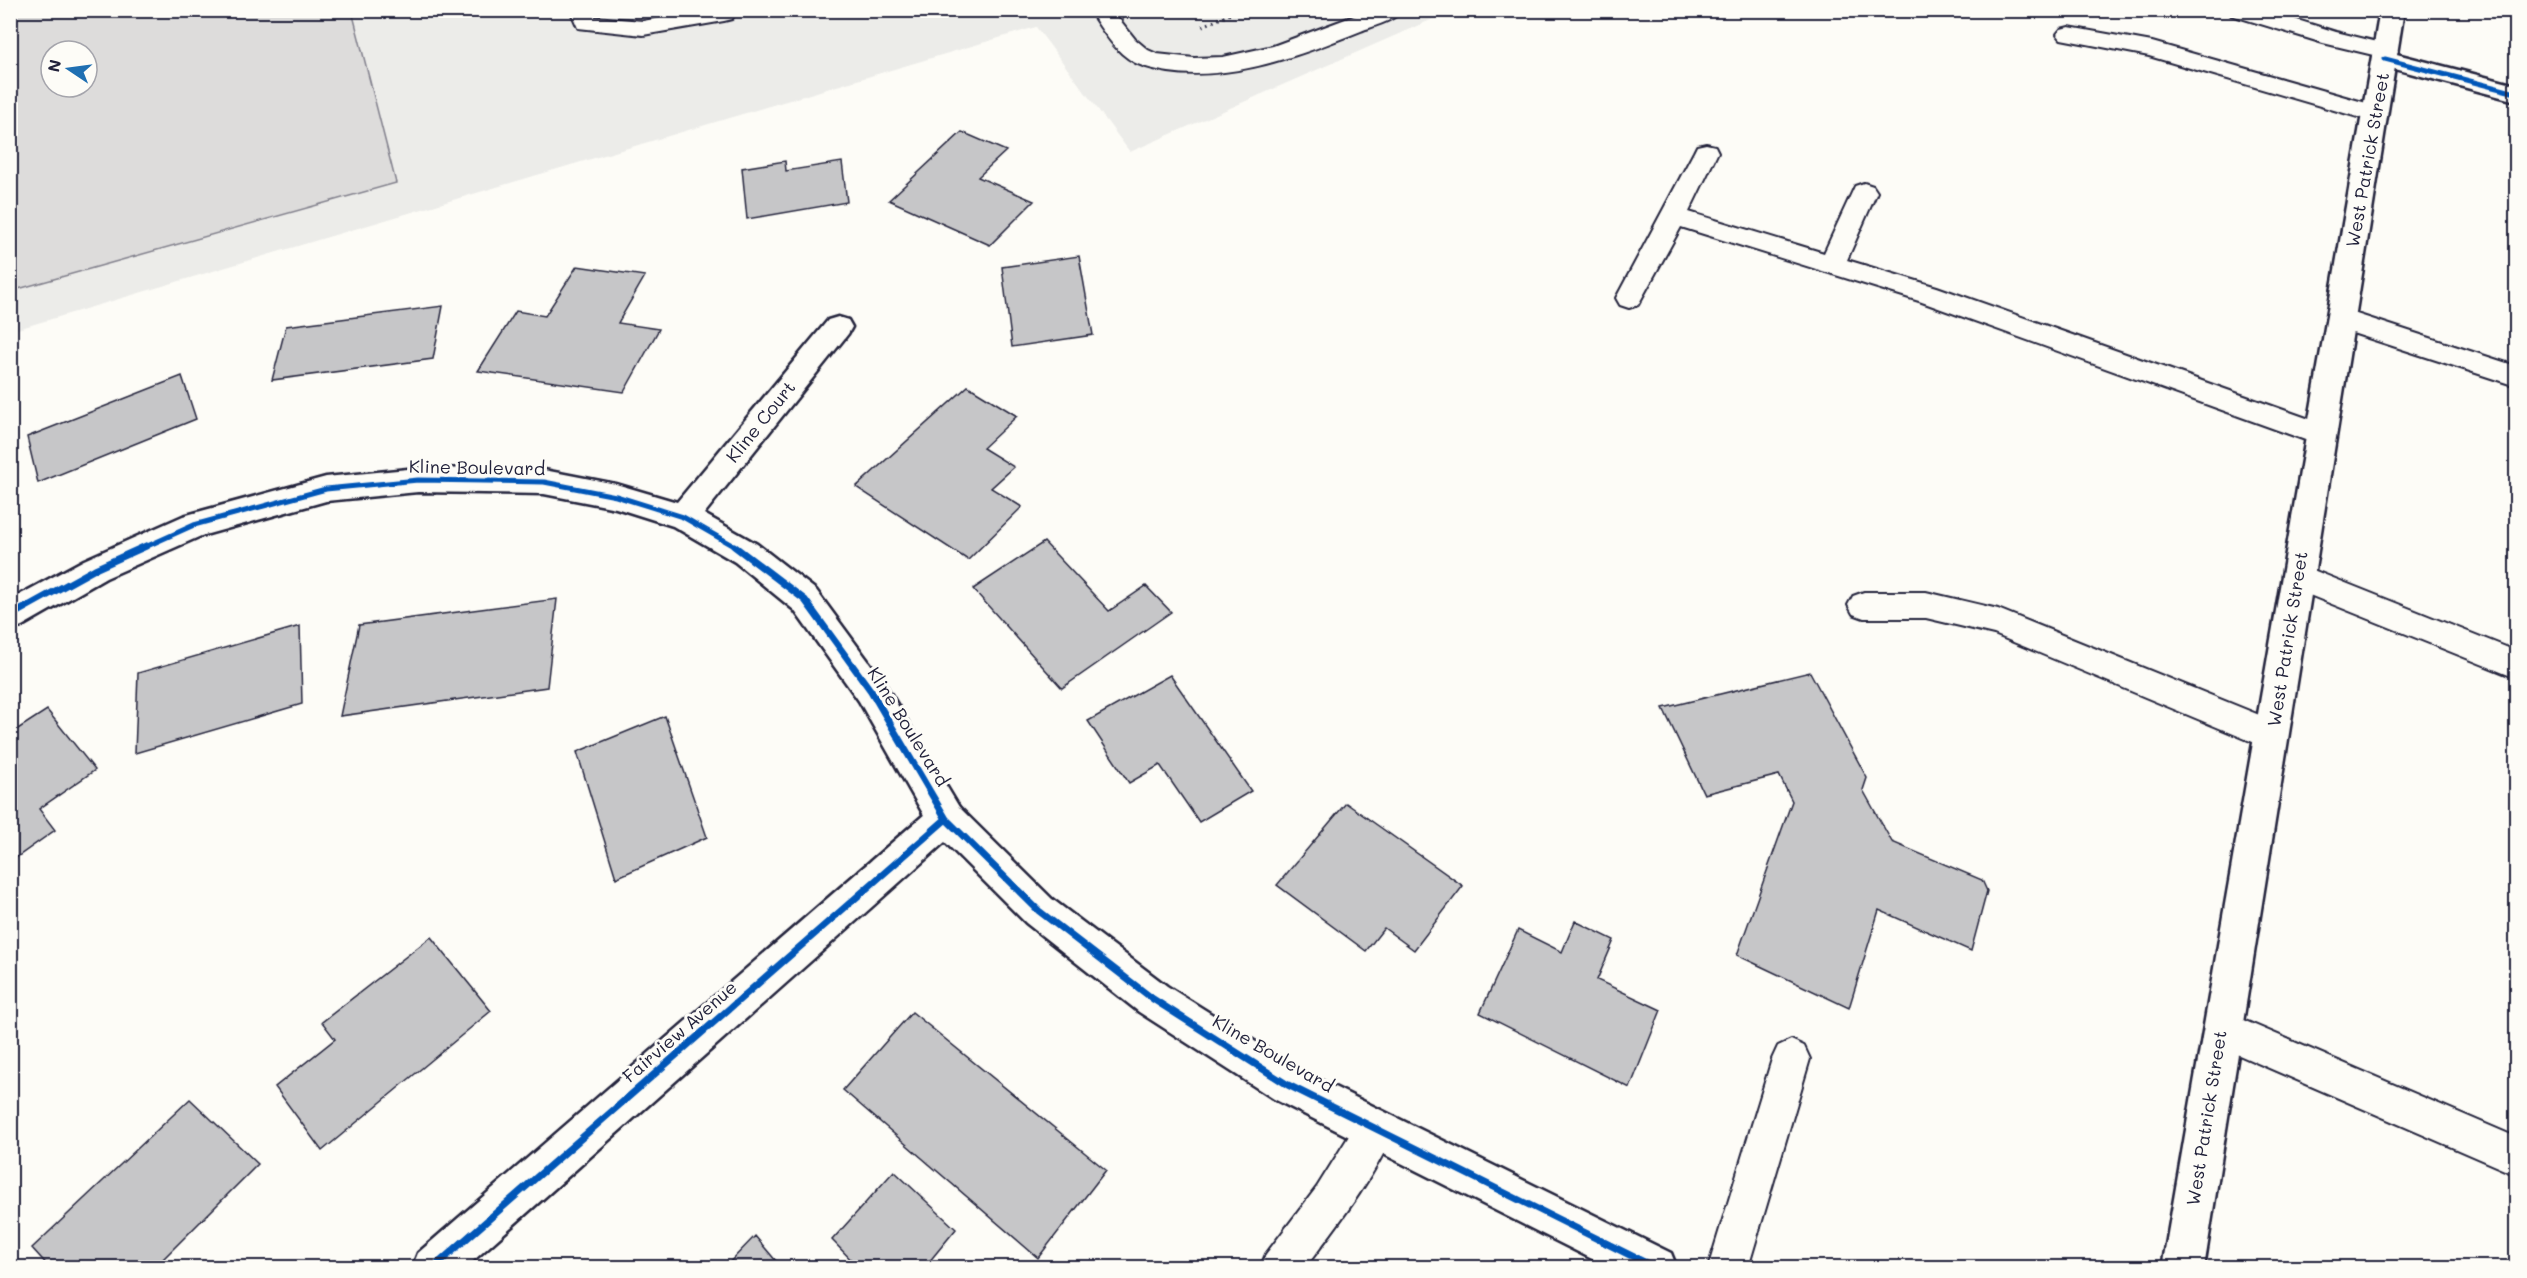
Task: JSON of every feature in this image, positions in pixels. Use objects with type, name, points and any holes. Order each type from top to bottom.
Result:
[{"type":"street","name":"West Patrick Street","points":[[2183,1268],[2392,10]]},
{"type":"street","points":[[2385,55],[2517,93]]},
{"type":"street","name":"Kline Court","points":[[683,517],[838,327]]},
{"type":"street","name":"Kline Boulevard","points":[[10,616],[95,569],[194,525],[326,489],[418,480],[544,482],[616,496],[683,517],[746,553],[805,600],[870,691],[946,819],[1039,911],[1153,999],[1288,1084],[1656,1268]]},
{"type":"street","name":"Fairview Avenue","points":[[433,1268],[946,819]]},
{"type":"lane","points":[[581,10],[586,23],[643,28],[724,14]]},
{"type":"lane","points":[[1100,10],[1125,42],[1147,59],[1177,65],[1215,66],[1262,57],[1391,10]]},
{"type":"lane","points":[[2239,10],[2385,55]]},
{"type":"lane","points":[[2069,34],[2152,49],[2375,114]]},
{"type":"lane","points":[[1629,298],[1706,152]]},
{"type":"lane","points":[[1831,265],[1864,192]]},
{"type":"lane","points":[[1674,216],[1939,298],[2322,435]]},
{"type":"lane","points":[[2341,319],[2517,376]]},
{"type":"lane","points":[[2298,577],[2517,665]]},
{"type":"lane","points":[[1864,605],[1926,605],[1998,622],[2272,735]]},
{"type":"lane","points":[[2222,1029],[2517,1156]]},
{"type":"lane","points":[[1728,1268],[1791,1059]]},
{"type":"lane","points":[[1280,1268],[1331,1201],[1376,1128]]},
{"type":"path","points":[[1203,26],[1240,10]]},
{"type":"shaded area","points":[[11,10],[352,11],[396,183],[11,291]]},
{"type":"shaded area","points":[[11,11],[1451,11],[1130,152],[1036,27],[11,331]]},
{"type":"building","points":[[962,132],[1006,151],[978,177],[1034,201],[990,245],[889,200]]},
{"type":"building","points":[[785,161],[786,171],[842,162],[847,202],[747,219],[742,168]]},
{"type":"building","points":[[1079,256],[1093,335],[1012,347],[1002,267]]},
{"type":"building","points":[[577,266],[645,276],[618,323],[659,329],[624,392],[478,371],[516,311],[545,316]]},
{"type":"building","points":[[443,306],[433,359],[272,380],[286,326]]},
{"type":"building","points":[[182,376],[196,419],[38,483],[27,437]]},
{"type":"building","points":[[968,386],[1017,416],[983,448],[1014,467],[991,488],[1022,507],[968,560],[856,487]]},
{"type":"building","points":[[1044,542],[1109,611],[1146,586],[1171,612],[1062,688],[973,589]]},
{"type":"building","points":[[557,599],[547,687],[340,716],[359,625]]},
{"type":"building","points":[[300,626],[302,704],[135,753],[138,673]]},
{"type":"building","points":[[1810,672],[1867,778],[1863,790],[1892,842],[1982,880],[1987,891],[1971,951],[1879,910],[1849,1008],[1737,955],[1792,801],[1779,775],[1704,794],[1663,708]]},
{"type":"building","points":[[1170,675],[1251,791],[1199,822],[1160,765],[1129,783],[1088,721]]},
{"type":"building","points":[[47,710],[95,770],[39,809],[55,830],[10,862],[10,734]]},
{"type":"building","points":[[665,716],[707,837],[616,878],[577,752]]},
{"type":"building","points":[[1346,803],[1463,886],[1414,950],[1384,928],[1366,951],[1277,885]]},
{"type":"building","points":[[1575,921],[1614,940],[1597,980],[1661,1010],[1630,1088],[1480,1013],[1518,930],[1562,952]]},
{"type":"building","points":[[431,937],[491,1011],[322,1151],[275,1087],[335,1039],[322,1022]]},
{"type":"building","points":[[912,1012],[1106,1170],[1038,1258],[843,1090]]},
{"type":"building","points":[[190,1099],[258,1164],[154,1268],[50,1268],[32,1248]]},
{"type":"building","points":[[894,1171],[956,1229],[924,1268],[859,1268],[832,1240]]},
{"type":"building","points":[[755,1236],[782,1268],[724,1268]]},
{"type":"cycle path","points":[[2385,59],[2516,93]]},
{"type":"cycle path","points":[[10,616],[95,569],[194,525],[326,489],[418,480],[544,482],[616,496],[683,517],[746,553],[805,600],[871,691],[946,819],[1039,911],[1153,999],[1288,1085],[1656,1268]]},
{"type":"cycle path","points":[[433,1268],[946,819]]}]
